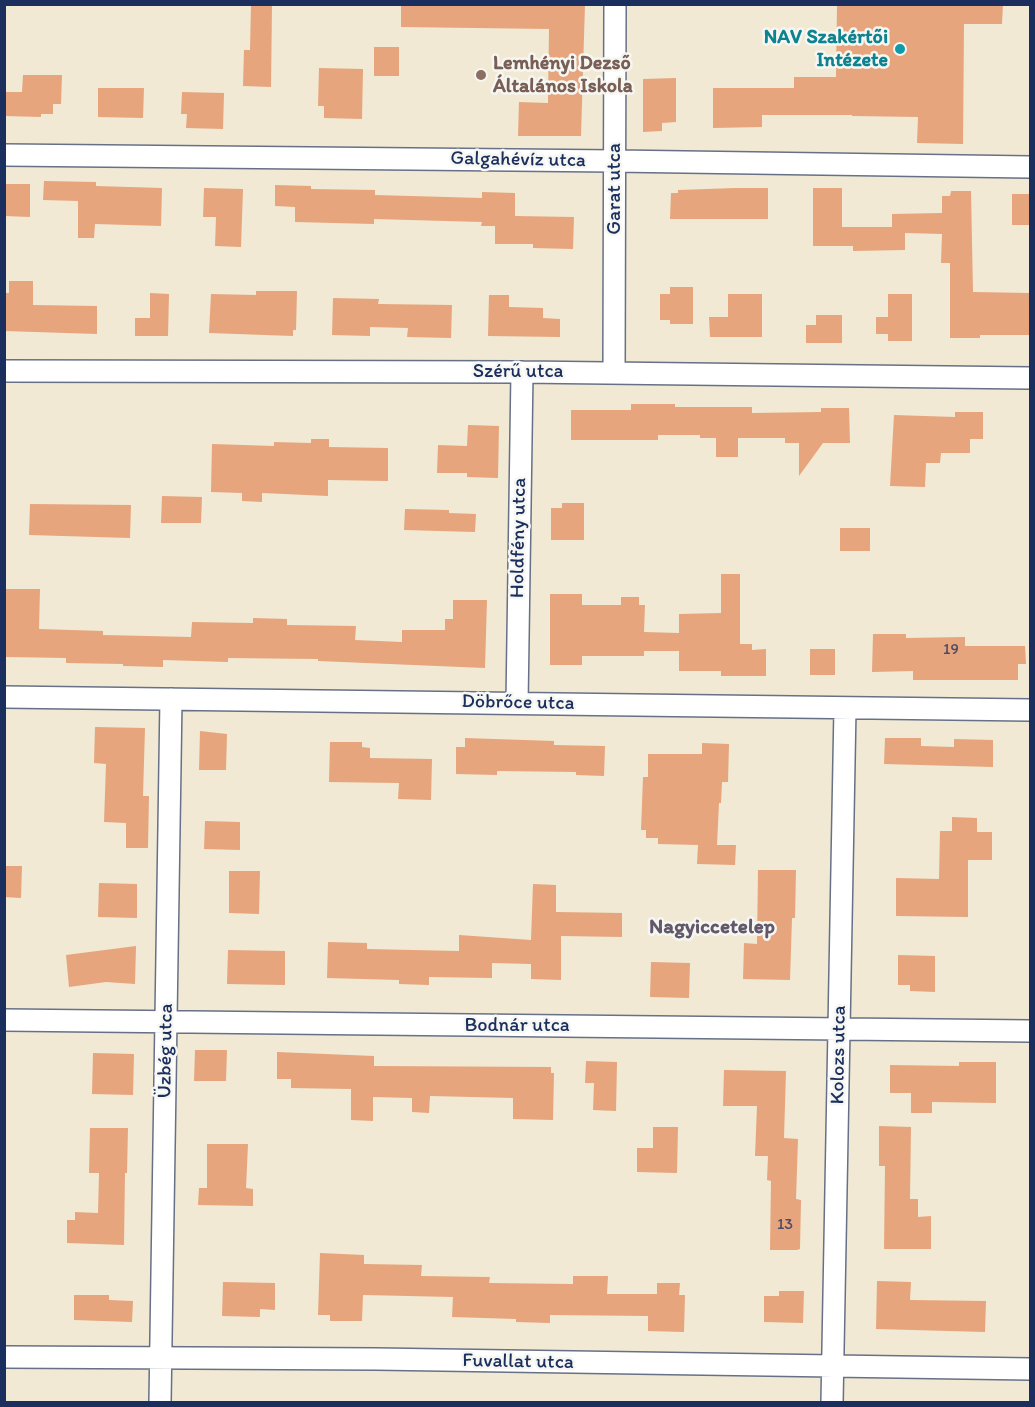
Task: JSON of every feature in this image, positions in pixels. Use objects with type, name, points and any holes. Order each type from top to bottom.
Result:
[{"type":"street","name":"Garat utca","points":[[614,373],[615,4]]},
{"type":"street","name":"Galgahévíz utca","points":[[4,155],[1030,167]]},
{"type":"street","name":"Szérű utca","points":[[4,371],[522,372],[1030,378]]},
{"type":"street","name":"Holdfény utca","points":[[517,703],[522,372]]},
{"type":"street","name":"Döbrőce utca","points":[[4,697],[1030,710]]},
{"type":"street","name":"Üzbég utca","points":[[160,1402],[171,699]]},
{"type":"street","name":"Kolozs utca","points":[[832,1402],[845,708]]},
{"type":"street","name":"Bodnár utca","points":[[4,1020],[1030,1031]]},
{"type":"street","name":"Fuvallat utca","points":[[4,1357],[1030,1369]]},
{"type":"building","points":[[251,4],[272,4],[271,87],[243,86],[244,50],[250,50]]},
{"type":"building","name":"Lemhényi Dezső Általános Iskola","points":[[401,4],[585,4],[581,136],[518,136],[519,102],[548,103],[549,29],[401,27]]},
{"type":"building","name":"NAV Szakértői Intézete","points":[[980,4],[1003,4],[1002,24],[964,24],[963,144],[917,143],[918,117],[762,115],[762,127],[713,128],[713,88],[794,88],[794,77],[836,77],[837,5],[980,6]]},
{"type":"building","points":[[374,47],[399,47],[399,76],[374,76]]},
{"type":"building","points":[[319,68],[363,69],[362,119],[324,118],[324,106],[318,106]]},
{"type":"building","points":[[23,75],[62,75],[61,104],[53,104],[53,114],[41,114],[41,117],[4,116],[4,92],[22,92]]},
{"type":"building","points":[[676,78],[676,122],[662,123],[662,131],[643,132],[643,79]]},
{"type":"building","points":[[98,88],[144,88],[143,118],[98,117]]},
{"type":"building","points":[[182,92],[224,93],[223,129],[186,128],[187,114],[181,114]]},
{"type":"building","points":[[44,181],[96,182],[96,186],[162,188],[161,226],[95,224],[94,238],[78,238],[78,201],[43,200]]},
{"type":"building","points":[[4,184],[30,184],[30,217],[4,216]]},
{"type":"building","points":[[275,185],[311,186],[311,189],[375,190],[375,195],[482,198],[482,192],[515,193],[515,216],[574,217],[573,249],[533,248],[533,244],[495,244],[495,226],[481,226],[482,222],[374,219],[374,224],[295,222],[295,207],[275,206]]},
{"type":"building","points":[[204,188],[243,189],[241,247],[215,246],[216,217],[203,217]]},
{"type":"building","points":[[768,188],[768,219],[670,219],[671,193],[678,193],[678,190]]},
{"type":"building","points":[[813,188],[842,188],[842,227],[892,227],[892,214],[942,213],[942,196],[950,196],[951,191],[971,191],[973,292],[1030,293],[1030,335],[980,335],[980,338],[950,338],[950,263],[941,263],[942,234],[905,233],[905,250],[853,251],[853,246],[813,246]]},
{"type":"building","points":[[1012,194],[1030,194],[1030,225],[1012,225]]},
{"type":"building","points":[[9,281],[33,281],[33,305],[97,306],[97,334],[4,331],[4,293],[9,293]]},
{"type":"building","points":[[670,287],[693,287],[693,324],[670,324],[670,320],[660,320],[660,294],[670,294]]},
{"type":"building","points":[[256,291],[297,291],[296,330],[293,330],[293,336],[209,333],[211,294],[256,295]]},
{"type":"building","points":[[150,293],[169,294],[168,336],[135,336],[135,318],[150,318]]},
{"type":"building","points":[[728,294],[762,294],[762,337],[710,337],[709,317],[728,317]]},
{"type":"building","points":[[888,294],[912,294],[912,341],[888,341],[888,334],[876,334],[876,317],[888,317]]},
{"type":"building","points":[[489,295],[509,295],[509,307],[543,308],[543,318],[560,319],[560,337],[488,336]]},
{"type":"building","points":[[333,298],[379,299],[378,304],[452,305],[451,338],[407,337],[408,328],[370,327],[370,336],[332,335]]},
{"type":"building","points":[[816,315],[842,315],[842,343],[806,343],[806,325],[816,325]]},
{"type":"building","points":[[631,404],[675,404],[675,407],[752,407],[752,413],[821,412],[821,408],[849,408],[850,443],[823,443],[799,476],[799,443],[785,443],[785,438],[738,438],[738,457],[716,457],[716,438],[700,438],[700,435],[658,435],[658,440],[571,440],[571,410],[631,410]]},
{"type":"building","points":[[955,412],[983,412],[983,439],[970,439],[970,453],[941,453],[940,463],[926,463],[925,487],[890,486],[894,415],[955,417]]},
{"type":"building","points":[[468,425],[499,426],[498,478],[467,477],[467,473],[437,473],[438,445],[467,446]]},
{"type":"building","points":[[311,439],[329,439],[329,447],[388,448],[388,481],[328,480],[328,496],[262,493],[262,502],[242,501],[242,493],[211,492],[212,444],[274,446],[274,442],[311,443]]},
{"type":"building","points":[[162,496],[202,497],[201,523],[161,523]]},
{"type":"building","points":[[562,503],[584,503],[584,540],[551,540],[551,508],[562,508]]},
{"type":"building","points":[[30,504],[131,505],[130,538],[29,535]]},
{"type":"building","points":[[405,509],[449,510],[449,513],[476,514],[475,532],[404,530]]},
{"type":"building","points":[[840,528],[870,528],[870,551],[840,551]]},
{"type":"building","points":[[721,574],[740,574],[740,644],[752,644],[752,650],[766,649],[766,676],[721,676],[721,671],[679,671],[679,651],[644,651],[644,656],[582,656],[582,665],[550,665],[550,594],[582,594],[582,605],[621,605],[621,597],[639,597],[639,605],[645,605],[644,632],[679,633],[679,614],[721,613]]},
{"type":"building","points":[[6,589],[40,589],[39,629],[103,631],[103,635],[191,637],[192,622],[253,623],[253,618],[287,619],[287,625],[356,626],[355,640],[402,642],[402,630],[445,630],[445,619],[453,619],[453,600],[487,600],[485,668],[318,661],[318,659],[228,658],[228,662],[163,660],[163,667],[66,663],[66,658],[5,657]]},
{"type":"building","points":[[873,634],[906,634],[906,638],[965,637],[965,646],[1025,646],[1026,664],[1018,664],[1018,680],[913,680],[913,671],[872,672]]},
{"type":"building","points":[[810,649],[835,649],[835,675],[810,675]]},
{"type":"building","points":[[95,727],[145,728],[143,796],[149,796],[148,848],[126,848],[126,823],[104,822],[106,764],[94,763]]},
{"type":"building","points":[[200,731],[227,734],[226,770],[199,770]]},
{"type":"building","points":[[465,738],[554,741],[554,745],[605,746],[604,776],[576,775],[576,772],[497,771],[497,775],[456,774],[456,747],[465,747]]},
{"type":"building","points":[[885,738],[921,738],[921,746],[954,747],[954,739],[993,740],[993,767],[884,764]]},
{"type":"building","points":[[330,742],[362,742],[362,747],[370,748],[370,758],[432,759],[431,800],[398,799],[399,783],[329,782]]},
{"type":"building","points":[[702,743],[729,744],[728,782],[722,782],[717,845],[736,845],[735,865],[697,864],[698,845],[658,844],[658,838],[646,838],[646,830],[641,830],[643,777],[648,777],[648,754],[702,754]]},
{"type":"building","points":[[952,817],[977,818],[977,832],[992,832],[992,860],[968,860],[968,917],[896,916],[896,878],[939,879],[940,831],[952,831]]},
{"type":"building","points":[[205,821],[240,822],[240,850],[204,849]]},
{"type":"building","points":[[4,866],[22,866],[21,898],[4,897]]},
{"type":"building","points":[[758,870],[796,870],[790,980],[743,979],[744,943],[757,944]]},
{"type":"building","points":[[229,871],[260,871],[259,914],[229,913]]},
{"type":"building","points":[[99,883],[137,884],[137,918],[98,917]]},
{"type":"building","points":[[533,884],[556,885],[556,912],[622,913],[622,937],[561,936],[561,980],[531,979],[531,964],[492,963],[492,978],[429,977],[429,985],[399,984],[399,980],[327,978],[328,942],[367,943],[367,949],[459,951],[459,935],[531,940]]},
{"type":"building","points":[[136,946],[135,984],[106,982],[69,987],[66,955]]},
{"type":"building","points":[[228,950],[285,951],[285,985],[227,984]]},
{"type":"building","points":[[898,955],[935,956],[935,992],[910,991],[910,985],[898,985]]},
{"type":"building","points":[[651,962],[690,963],[689,998],[650,997]]},
{"type":"building","points":[[195,1050],[227,1050],[226,1081],[194,1081]]},
{"type":"building","points":[[277,1052],[374,1056],[374,1066],[551,1067],[551,1073],[554,1073],[553,1120],[513,1119],[513,1098],[430,1096],[429,1113],[412,1112],[412,1098],[373,1097],[373,1121],[351,1120],[351,1089],[291,1088],[291,1079],[277,1079]]},
{"type":"building","points":[[93,1053],[134,1054],[133,1095],[92,1094]]},
{"type":"building","points":[[586,1061],[617,1062],[616,1111],[593,1110],[594,1083],[585,1083]]},
{"type":"building","points":[[959,1062],[996,1062],[996,1103],[932,1102],[932,1113],[911,1113],[911,1093],[890,1093],[890,1065],[959,1066]]},
{"type":"building","points":[[724,1070],[786,1071],[784,1138],[798,1139],[796,1199],[801,1200],[800,1249],[770,1250],[771,1181],[767,1180],[768,1156],[755,1156],[757,1106],[723,1106]]},
{"type":"building","points":[[879,1126],[911,1127],[910,1199],[918,1199],[918,1217],[931,1216],[931,1249],[884,1249],[885,1166],[879,1166]]},
{"type":"building","points":[[653,1127],[678,1127],[677,1173],[637,1172],[637,1148],[653,1148]]},
{"type":"building","points":[[90,1128],[128,1128],[124,1245],[67,1243],[67,1220],[75,1220],[75,1212],[98,1213],[99,1173],[89,1173]]},
{"type":"building","points":[[207,1144],[248,1144],[246,1188],[253,1189],[253,1206],[198,1205],[199,1188],[207,1188]]},
{"type":"building","points":[[320,1253],[364,1255],[364,1264],[422,1265],[421,1276],[490,1277],[489,1283],[573,1284],[573,1276],[608,1276],[607,1294],[657,1294],[657,1283],[680,1283],[679,1295],[685,1295],[684,1332],[648,1331],[648,1316],[550,1315],[550,1323],[516,1322],[516,1319],[452,1317],[453,1297],[363,1295],[362,1321],[330,1321],[330,1315],[318,1315]]},
{"type":"building","points":[[877,1281],[911,1282],[910,1300],[986,1301],[985,1332],[876,1329]]},
{"type":"building","points":[[223,1282],[275,1283],[275,1310],[260,1309],[260,1317],[222,1316]]},
{"type":"building","points":[[779,1291],[804,1291],[803,1323],[764,1322],[764,1296],[779,1296]]},
{"type":"building","points":[[74,1295],[109,1295],[109,1300],[133,1301],[132,1322],[74,1320]]},
{"type":"place","name":"NAV Szakértői Intézete","points":[[900,49]]},
{"type":"place","name":"Lemhényi Dezső Általános Iskola","points":[[481,75]]},
{"type":"district","name":"Nagyiccetelep","points":[[712,928]]}]
